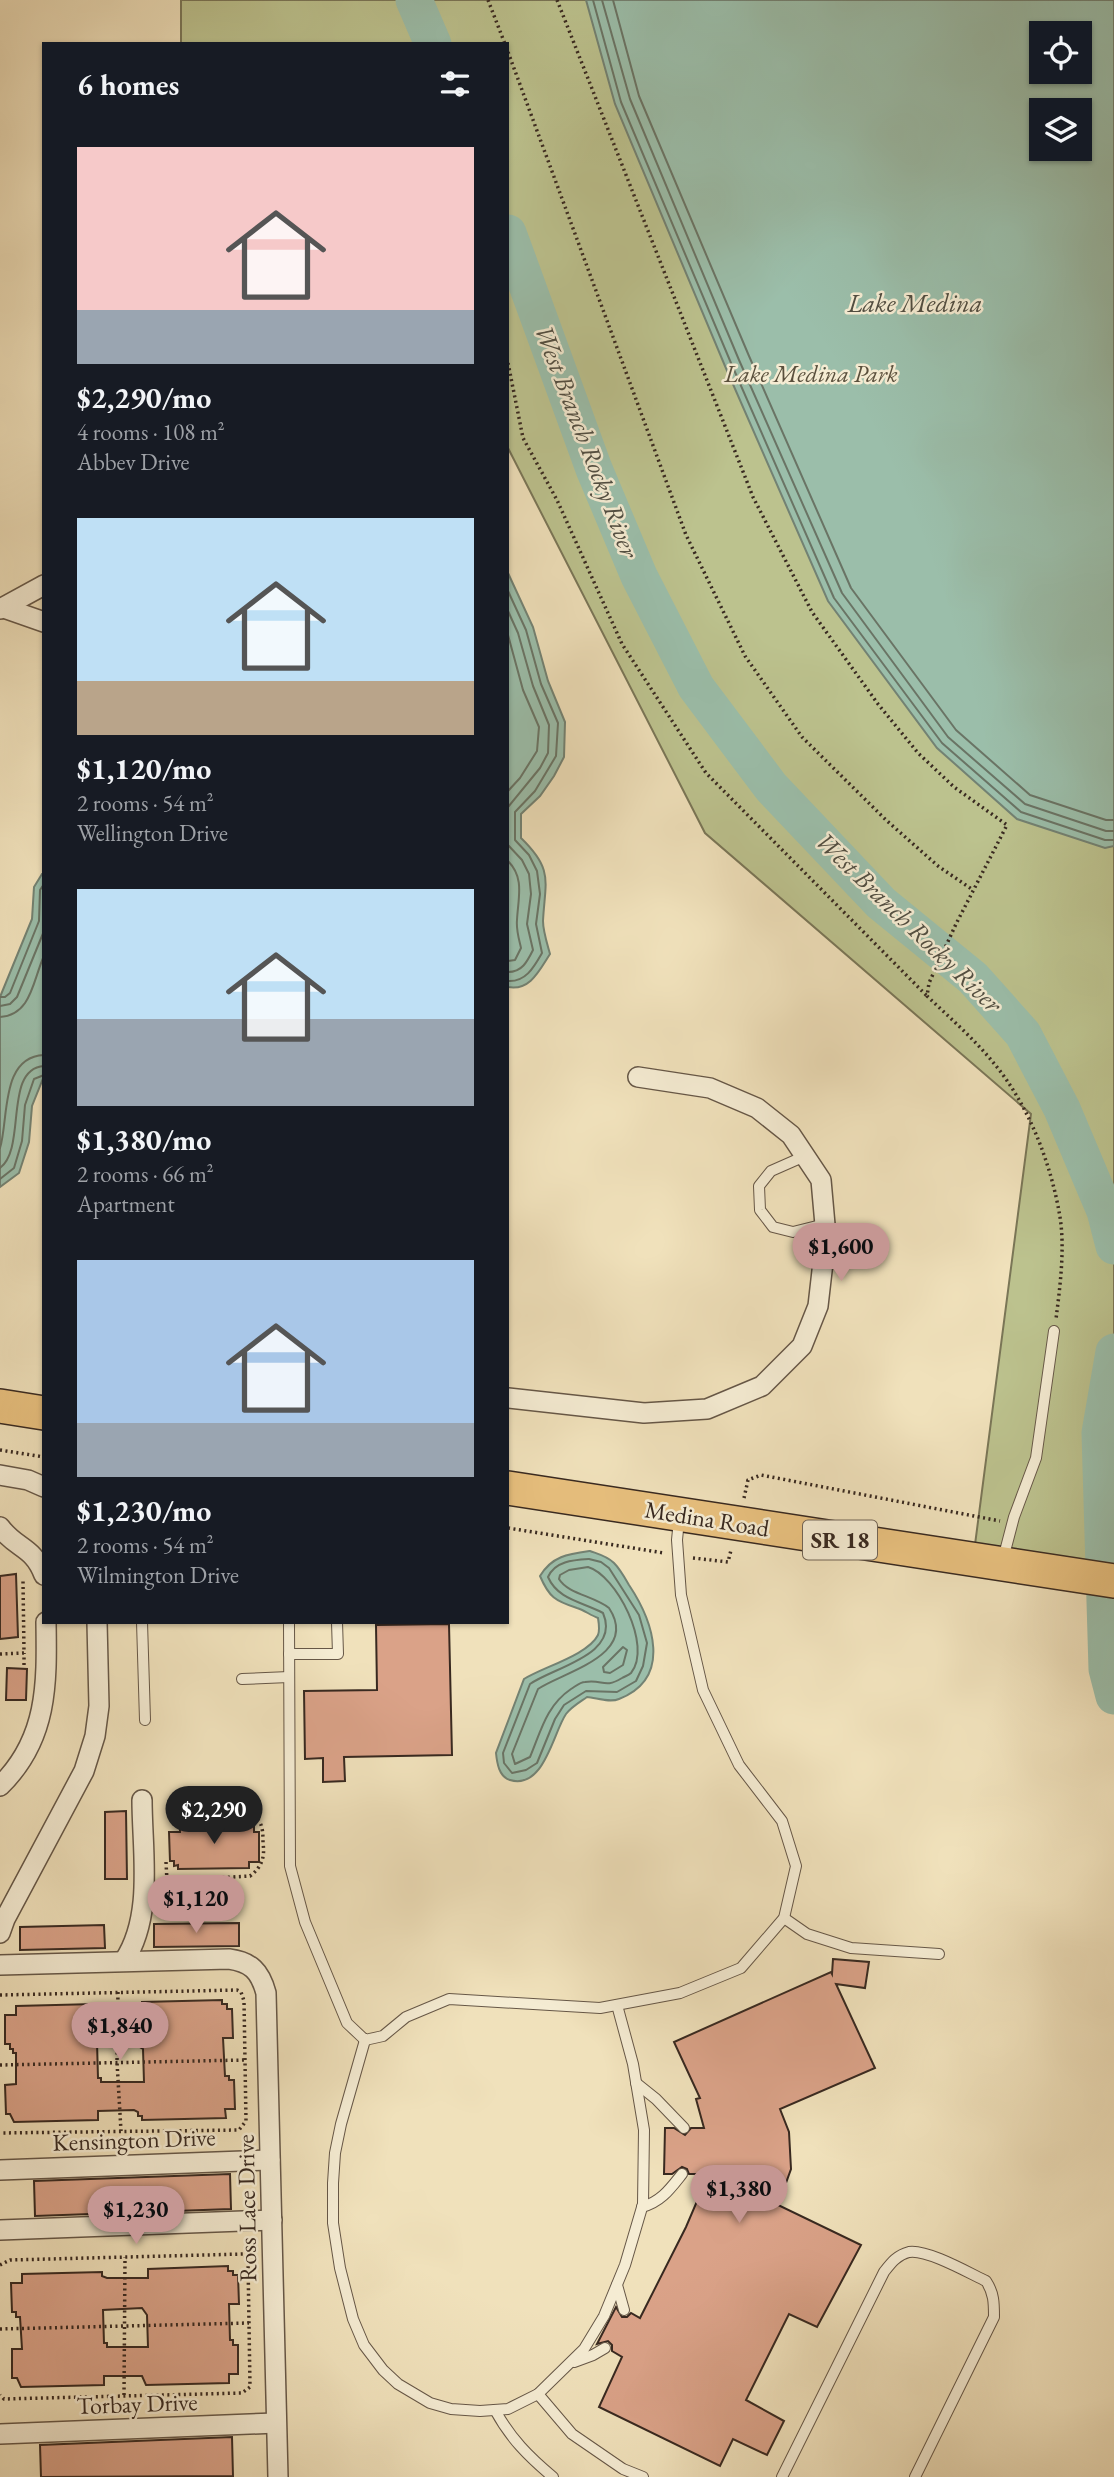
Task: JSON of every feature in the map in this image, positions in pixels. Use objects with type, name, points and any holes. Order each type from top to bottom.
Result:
[{"type":"highway","points":[[0,1406],[42,1413]]},
{"type":"highway","name":"Medina Road","points":[[509,1488],[1114,1581]]},
{"type":"street","points":[[2,608],[42,586]]},
{"type":"street","points":[[2,608],[42,621]]},
{"type":"street","points":[[509,1398],[644,1413],[707,1409],[762,1386],[802,1346],[818,1307],[826,1236],[821,1180],[791,1135],[757,1108],[710,1088],[638,1077]]},
{"type":"street","points":[[0,1475],[28,1480],[42,1486]]},
{"type":"street","points":[[0,1527],[7,1536],[30,1551],[42,1570]]},
{"type":"street","points":[[0,1786],[25,1755],[38,1727],[45,1700],[46,1624]]},
{"type":"street","points":[[0,1933],[83,1771],[95,1736],[99,1706],[97,1624]]},
{"type":"street","points":[[0,1965],[124,1961],[138,1933],[143,1910],[142,1800]]},
{"type":"street","name":"Ross Lace Drive","points":[[124,1961],[229,1959],[242,1961],[254,1968],[262,1979],[266,1993],[278,2477]]},
{"type":"street","name":"Kensington Drive","points":[[0,2170],[270,2160]]},
{"type":"street","points":[[0,2230],[271,2220]]},
{"type":"street","name":"Torbay Drive","points":[[0,2434],[276,2423]]},
{"type":"lane","points":[[805,1156],[771,1171],[759,1186],[760,1210],[773,1227],[793,1233],[825,1224]]},
{"type":"lane","points":[[1001,1564],[1036,1458],[1054,1331]]},
{"type":"lane","points":[[365,2040],[383,2036],[406,2017],[449,1999],[600,2008],[680,1993],[741,1968],[784,1918],[796,1866],[782,1821],[740,1765],[703,1690],[681,1595],[677,1540],[680,1515]]},
{"type":"lane","points":[[142,1624],[145,1720]]},
{"type":"lane","points":[[289,1624],[290,1866],[305,1922],[347,2023],[365,2040]]},
{"type":"lane","points":[[289,1654],[338,1654],[337,1624]]},
{"type":"lane","points":[[242,1679],[289,1676]]},
{"type":"lane","points":[[784,1918],[807,1934],[851,1948],[939,1954]]},
{"type":"lane","points":[[365,2040],[341,2124],[333,2183],[334,2223],[340,2268],[353,2319],[364,2345],[383,2370],[398,2384],[430,2403],[451,2409],[508,2409],[538,2394],[584,2349],[604,2316],[617,2285],[642,2207],[644,2130],[636,2083],[617,2005]]},
{"type":"lane","points":[[636,2083],[656,2099],[684,2129]]},
{"type":"lane","points":[[642,2207],[654,2204],[682,2174]]},
{"type":"lane","points":[[782,2477],[884,2272],[894,2258],[911,2252],[928,2255],[986,2281],[994,2300],[994,2317],[915,2477]]},
{"type":"lane","points":[[617,2285],[624,2310]]},
{"type":"lane","points":[[570,2363],[605,2348]]},
{"type":"lane","points":[[538,2394],[572,2434],[623,2469],[643,2477]]},
{"type":"lane","points":[[495,2410],[508,2433],[528,2457],[553,2477]]},
{"type":"path","points":[[488,0],[504,42]]},
{"type":"path","points":[[557,0],[753,497],[812,612],[878,704],[918,753],[954,787],[1007,825],[956,924],[929,983],[927,996]]},
{"type":"path","points":[[509,55],[686,535],[746,656],[802,737],[928,857],[973,890]]},
{"type":"path","points":[[509,368],[523,438],[557,500],[622,644],[706,773],[992,1060],[1013,1089],[1049,1170],[1060,1219],[1061,1260],[1054,1331]]},
{"type":"path","points":[[0,1450],[42,1457]]},
{"type":"path","points":[[748,1480],[761,1475],[1012,1524]]},
{"type":"path","points":[[509,1528],[649,1551]]},
{"type":"path","points":[[716,1561],[728,1562],[730,1554]]},
{"type":"path","points":[[22,1576],[24,1665]]},
{"type":"path","points":[[0,1654],[24,1653]]},
{"type":"path","points":[[143,1882],[243,1878],[260,1868],[264,1854],[262,1829],[252,1815],[234,1810],[178,1812]]},
{"type":"path","points":[[118,1992],[117,2062],[121,2131]]},
{"type":"path","points":[[0,1995],[241,1992],[244,2001],[246,2120],[239,2130],[0,2133]]},
{"type":"path","points":[[0,2065],[245,2060]]},
{"type":"path","points":[[0,2265],[10,2260],[244,2254],[248,2261],[250,2388],[242,2393],[4,2399],[0,2395]]},
{"type":"path","points":[[124,2396],[125,2257]]},
{"type":"path","points":[[0,2329],[249,2323]]},
{"type":"green space","name":"Lake Medina Park","points":[[181,0],[1114,0],[1114,1581],[973,1560],[1031,1114],[705,833],[509,450],[509,42],[181,42]]},
{"type":"water","name":"Lake Medina","points":[[586,0],[1114,0],[1114,846],[1105,848],[1017,819],[937,748],[828,601],[725,366],[615,104]]},
{"type":"water","points":[[509,575],[533,627],[548,681],[565,722],[564,757],[540,796],[521,814],[521,838],[539,859],[545,876],[543,925],[550,954],[528,983],[509,987]]},
{"type":"water","points":[[42,874],[42,1081],[32,1106],[29,1142],[19,1173],[0,1187],[0,997],[32,919],[34,887]]},
{"type":"water","points":[[590,1551],[614,1563],[638,1599],[651,1631],[652,1663],[647,1677],[636,1690],[615,1700],[587,1697],[573,1707],[561,1723],[539,1769],[522,1781],[510,1780],[501,1773],[496,1753],[524,1679],[585,1649],[599,1631],[598,1618],[554,1597],[546,1589],[540,1576],[555,1560]]},
{"type":"building","points":[[16,1574],[18,1637],[0,1639],[0,1576]]},
{"type":"building","points":[[449,1624],[452,1755],[344,1757],[345,1781],[323,1782],[323,1758],[305,1759],[304,1691],[377,1690],[376,1625]]},
{"type":"building","points":[[7,1668],[27,1669],[26,1700],[6,1700]]},
{"type":"building","points":[[126,1811],[127,1879],[105,1879],[105,1812]]},
{"type":"building","points":[[247,1822],[247,1826],[254,1826],[254,1832],[259,1832],[259,1862],[249,1862],[249,1868],[178,1869],[178,1865],[174,1866],[174,1861],[170,1861],[169,1832],[180,1832],[180,1823]]},
{"type":"building","points":[[239,1923],[239,1946],[154,1947],[154,1924]]},
{"type":"building","points":[[104,1925],[105,1948],[20,1950],[20,1927]]},
{"type":"building","points":[[833,1959],[869,1962],[865,1988],[836,1984],[875,2068],[780,2109],[789,2132],[791,2169],[778,2205],[861,2245],[817,2327],[789,2314],[746,2400],[784,2421],[767,2455],[733,2439],[720,2466],[599,2407],[622,2357],[612,2351],[612,2345],[608,2341],[597,2344],[616,2307],[622,2317],[631,2313],[640,2318],[686,2227],[705,2174],[689,2174],[687,2169],[682,2167],[672,2174],[664,2174],[665,2128],[674,2128],[685,2135],[691,2128],[704,2128],[696,2099],[700,2098],[674,2042],[831,1972],[832,1974]]},
{"type":"building","points":[[222,2000],[222,2004],[227,2004],[227,2009],[232,2009],[233,2038],[223,2038],[225,2076],[234,2080],[235,2109],[225,2109],[226,2118],[142,2120],[142,2116],[138,2116],[138,2112],[134,2110],[98,2111],[98,2120],[14,2122],[10,2114],[6,2114],[5,2085],[16,2084],[16,2053],[10,2049],[10,2044],[5,2044],[5,2015],[16,2015],[16,2006],[95,2004],[95,2008],[100,2008],[101,2013],[131,2013],[142,2011],[142,2002]],"holes":[[[136,2041],[136,2045],[143,2049],[144,2082],[101,2082],[101,2078],[98,2078],[97,2042]]]},
{"type":"building","points":[[230,2174],[231,2209],[35,2216],[34,2181]]},
{"type":"building","points":[[228,2266],[228,2271],[238,2275],[239,2304],[229,2304],[230,2340],[233,2340],[233,2345],[238,2345],[238,2374],[229,2374],[229,2383],[146,2385],[142,2376],[104,2376],[104,2385],[21,2387],[17,2378],[12,2378],[12,2349],[22,2349],[20,2317],[16,2317],[16,2312],[12,2312],[11,2283],[22,2283],[22,2274],[102,2272],[102,2276],[107,2278],[148,2278],[148,2269]],"holes":[[[142,2308],[147,2315],[148,2347],[107,2347],[107,2343],[104,2343],[103,2310]]]},
{"type":"building","points":[[232,2437],[233,2476],[41,2477],[40,2445]]},
{"type":"waterway","name":"West Branch Rocky River","points":[[414,0],[432,42]]},
{"type":"waterway","name":"West Branch Rocky River","points":[[509,236],[594,469],[639,576],[696,687],[771,787],[881,903],[973,978],[1023,1034],[1062,1109],[1105,1211],[1114,1246]]},
{"type":"waterway","name":"West Branch Rocky River","points":[[1114,1352],[1100,1433],[1107,1669],[1114,1696]]}]
